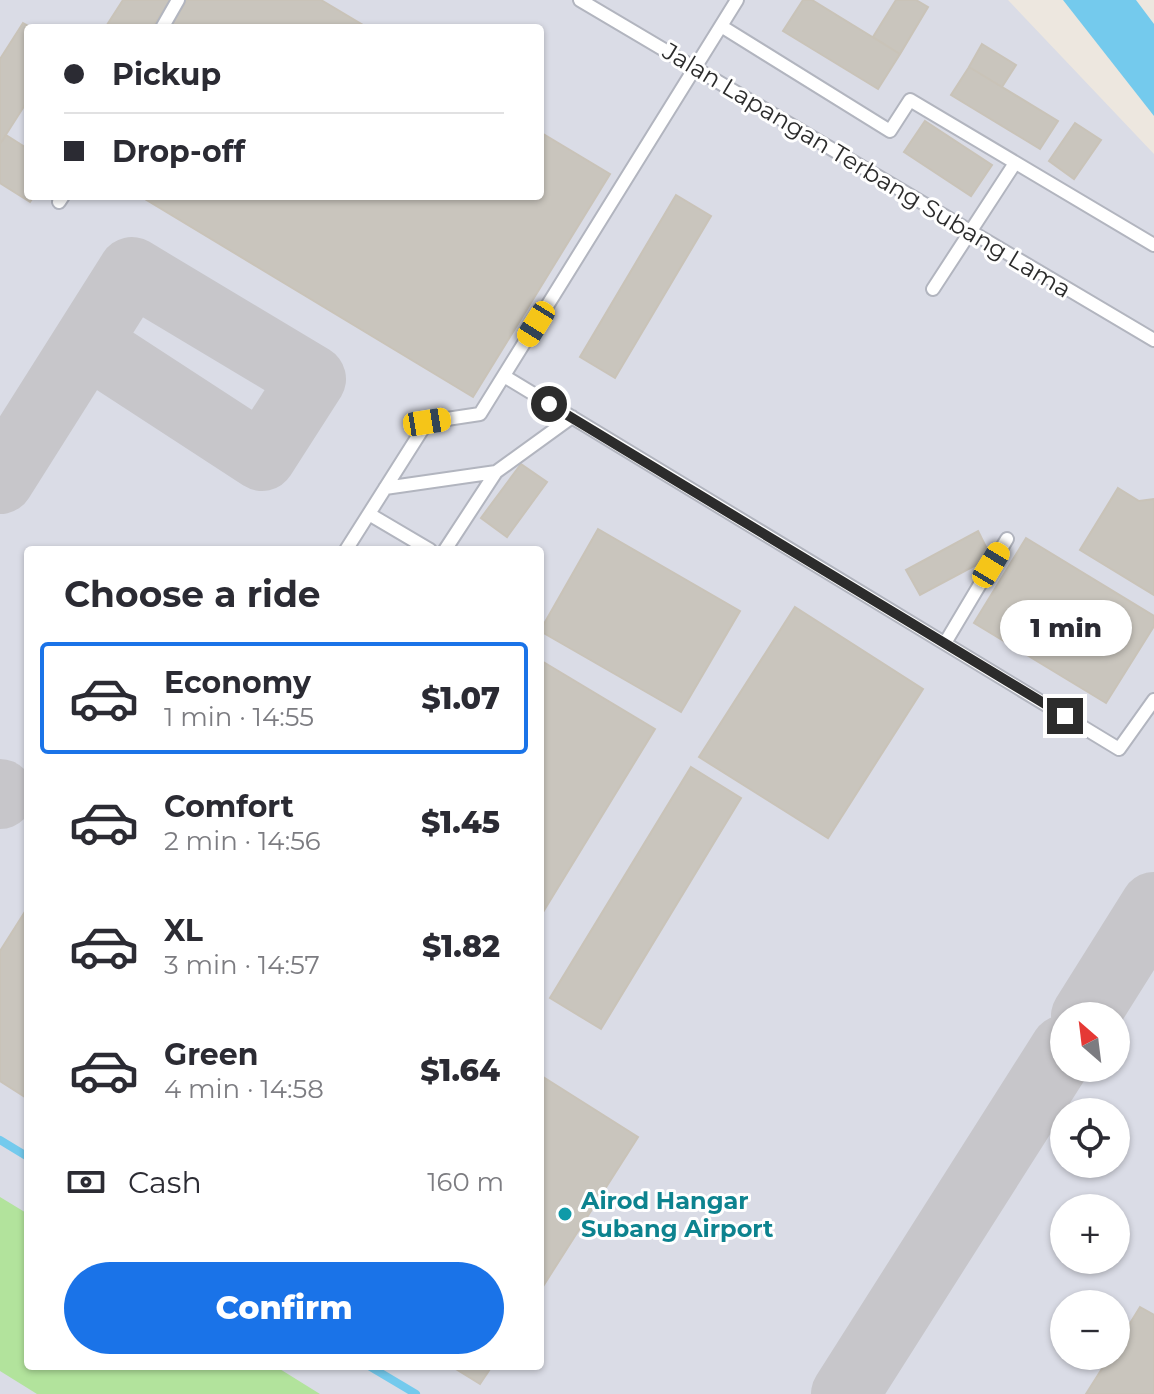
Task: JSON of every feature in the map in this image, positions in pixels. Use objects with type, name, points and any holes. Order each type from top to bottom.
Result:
[{"type":"lane","points":[[164,24],[178,0]]},
{"type":"lane","name":"Jalan Lapangan Terbang Subang Lama","points":[[580,0],[1154,340]]},
{"type":"lane","points":[[349,546],[427,422],[480,414],[737,0]]},
{"type":"lane","points":[[721,26],[890,131],[910,100],[1154,245]]},
{"type":"lane","points":[[933,289],[1015,163]]},
{"type":"lane","points":[[504,376],[1119,749],[1154,700]]},
{"type":"lane","points":[[448,546],[496,472],[572,417]]},
{"type":"lane","points":[[385,488],[496,472]]},
{"type":"lane","points":[[369,514],[423,546]]},
{"type":"lane","points":[[945,643],[1007,539]]},
{"type":"shaded area","points":[[0,0],[1008,0],[1154,154],[1154,1394],[0,1394]]},
{"type":"green space","points":[[0,1197],[24,1212],[24,1370],[281,1370],[320,1394],[37,1394],[0,1371]]},
{"type":"water","points":[[1063,0],[1136,0],[1154,24],[1154,116]]},
{"type":"building","points":[[123,0],[170,0],[155,24],[108,24]]},
{"type":"building","points":[[187,0],[321,0],[361,24],[172,24]]},
{"type":"building","points":[[803,0],[812,0],[900,54],[878,89],[783,31]]},
{"type":"building","points":[[896,0],[916,0],[928,7],[900,54],[873,37]]},
{"type":"building","points":[[25,24],[24,106],[0,144],[0,59]]},
{"type":"building","points":[[982,44],[1016,65],[1002,87],[969,67]]},
{"type":"building","points":[[969,67],[1058,121],[1040,149],[951,95]]},
{"type":"building","points":[[925,121],[992,165],[971,196],[904,152]]},
{"type":"building","points":[[1075,123],[1101,140],[1074,179],[1049,161]]},
{"type":"building","points":[[544,134],[610,174],[473,397],[147,200],[544,200]]},
{"type":"building","points":[[6,135],[24,146],[24,198],[0,183],[0,144]]},
{"type":"building","points":[[676,195],[711,216],[615,378],[580,357]]},
{"type":"building","points":[[521,464],[547,482],[507,537],[481,518]]},
{"type":"building","points":[[1118,488],[1139,501],[1154,499],[1154,595],[1080,550]]},
{"type":"building","points":[[598,529],[740,611],[681,712],[544,633],[544,624]]},
{"type":"building","points":[[978,531],[991,557],[920,595],[906,570]]},
{"type":"building","points":[[1026,538],[1154,616],[1154,626],[1106,703],[974,623]]},
{"type":"building","points":[[795,607],[923,689],[828,838],[699,757]]},
{"type":"building","points":[[544,662],[655,729],[544,910]]},
{"type":"building","points":[[691,767],[741,798],[601,1029],[550,998]]},
{"type":"building","points":[[24,913],[24,1096],[0,1081],[0,951]]},
{"type":"building","name":"Airod Hangar Subang Airport","points":[[544,1078],[638,1137],[544,1285]]},
{"type":"building","points":[[1140,1307],[1154,1315],[1154,1394],[1086,1394],[1101,1370],[1130,1370],[1130,1323]]},
{"type":"building","points":[[457,1370],[489,1370],[480,1384]]},
{"type":"waterway","points":[[0,1140],[24,1155]]},
{"type":"waterway","points":[[376,1370],[416,1394]]},
{"type":"taxiway","points":[[0,480],[132,271],[312,379],[262,457],[87,343]]},
{"type":"taxiway","points":[[1094,1002],[1154,906]]},
{"type":"taxiway","points":[[845,1394],[1050,1071]]},
{"type":"place","name":"Airod Hangar Subang Airport","points":[[565,1214]]},
{"type":"route","points":[[549,404],[1065,716]]}]
